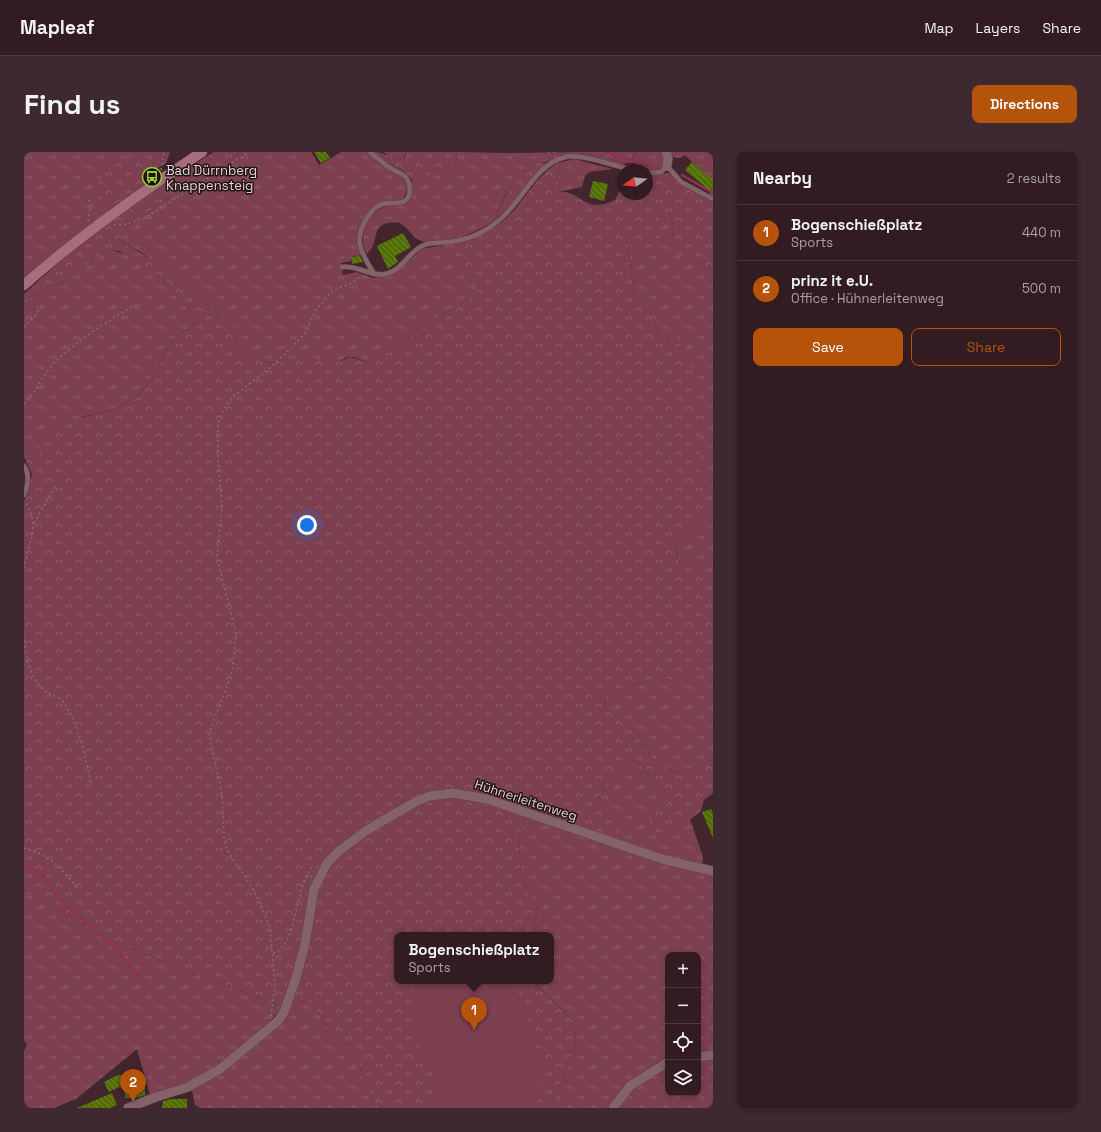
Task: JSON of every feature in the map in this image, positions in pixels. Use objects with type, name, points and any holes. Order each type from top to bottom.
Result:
[{"type":"main road","points":[[24,285],[84,234],[160,179],[202,152]]},
{"type":"street","points":[[666,152],[668,158],[667,166]]},
{"type":"street","name":"Hühnerleitenweg","points":[[128,1108],[188,1087],[220,1069],[278,1021],[286,1005],[305,944],[314,888],[327,864],[339,850],[367,830],[417,801],[430,796],[453,793],[487,799],[662,859],[713,871]]},
{"type":"street","points":[[701,1057],[713,1055]]},
{"type":"street","points":[[613,1108],[630,1086],[665,1064]]},
{"type":"lane","points":[[370,152],[387,166],[405,176],[410,189],[408,198],[402,203],[383,204],[377,208],[362,228],[359,239],[360,248],[374,274]]},
{"type":"lane","points":[[342,267],[353,267],[363,272],[374,274],[386,274],[394,271],[414,251],[423,246],[466,239],[485,230],[510,211],[542,171],[555,161],[566,156],[579,157],[617,166]]},
{"type":"lane","points":[[653,173],[661,172],[667,166],[681,182],[713,199]]},
{"type":"lane","points":[[24,466],[27,471],[28,480],[24,495]]},
{"type":"path","points":[[160,179],[164,152]]},
{"type":"path","points":[[98,224],[126,224],[143,219],[249,152]]},
{"type":"path","points":[[84,234],[90,209],[88,198]]},
{"type":"path","points":[[267,1031],[274,996],[273,953],[270,927],[264,910],[248,881],[227,850],[224,838],[224,810],[221,788],[208,734],[232,672],[236,634],[228,595],[217,557],[222,504],[218,459],[218,423],[224,408],[236,394],[272,367],[305,334],[315,311],[332,291],[356,281],[363,272]]},
{"type":"path","points":[[24,404],[46,372],[63,354],[130,307],[144,304]]},
{"type":"path","points":[[24,327],[38,309]]},
{"type":"path","points":[[34,523],[57,484]]},
{"type":"path","points":[[24,499],[34,523],[34,531],[24,568]]},
{"type":"path","points":[[24,636],[29,664],[35,680],[44,690],[64,703],[73,719],[87,763],[91,785]]},
{"type":"path","points":[[24,848],[42,854],[63,870],[77,888]]},
{"type":"path","points":[[273,953],[282,949],[288,939],[304,878],[312,867]]},
{"type":"green space","points":[[24,152],[133,152],[118,163],[96,189],[110,209],[24,279]]},
{"type":"green space","points":[[133,152],[170,152],[166,164],[160,166]]},
{"type":"green space","points":[[133,152],[160,166],[148,182],[110,209],[96,189],[98,183],[105,172]]},
{"type":"green space","points":[[214,152],[241,152],[127,226],[119,240],[170,271],[235,329],[236,350],[269,363],[285,359],[304,357],[338,362],[350,357],[367,362],[376,355],[390,352],[401,346],[419,328],[472,298],[477,290],[479,280],[446,258],[440,250],[443,245],[475,237],[496,226],[517,207],[535,183],[549,169],[558,163],[559,192],[567,192],[590,204],[596,205],[605,204],[615,200],[617,196],[617,200],[653,200],[653,174],[669,173],[681,184],[707,198],[713,187],[713,272],[690,258],[678,256],[673,241],[674,228],[668,211],[659,219],[660,246],[654,251],[628,245],[634,295],[646,297],[661,341],[676,334],[693,375],[700,431],[700,466],[713,493],[713,511],[674,543],[680,565],[713,567],[713,653],[698,674],[674,682],[662,677],[607,693],[603,706],[637,734],[652,758],[676,774],[713,760],[713,793],[704,800],[701,811],[687,822],[656,835],[649,819],[671,798],[634,759],[597,799],[621,825],[618,841],[531,808],[519,837],[521,877],[538,910],[533,932],[394,932],[394,984],[536,984],[573,1021],[576,1048],[550,1108],[381,1108],[372,1100],[353,1047],[336,1039],[309,1001],[282,1007],[114,942],[31,894],[24,894],[24,501],[28,494],[32,474],[24,457],[37,458],[46,434],[61,423],[115,409],[135,398],[147,386],[171,344],[180,333],[199,322],[163,279],[119,251],[111,250],[104,253],[64,282],[39,290],[24,304],[24,294],[62,259],[143,198]]},
{"type":"green space","points":[[241,152],[311,152],[319,165],[341,152],[367,152],[381,165],[405,180],[407,189],[402,200],[380,203],[365,221],[359,233],[358,239],[362,255],[351,257],[351,261],[341,263],[343,275],[357,272],[373,278],[390,275],[402,267],[422,249],[443,245],[440,250],[445,255],[479,280],[477,290],[472,298],[419,328],[401,346],[390,352],[376,355],[367,362],[354,357],[347,357],[338,362],[285,359],[269,363],[236,350],[235,329],[194,292],[150,259],[119,240],[127,226]]},
{"type":"green space","points":[[373,152],[404,159],[407,152],[457,152],[455,171],[453,173],[434,170],[423,179],[414,182],[403,171],[384,161]]},
{"type":"green space","points":[[383,152],[407,152],[403,159],[391,157]]},
{"type":"green space","points":[[457,152],[581,152],[626,163],[619,164],[576,154],[565,154],[547,162],[540,162],[507,192],[496,213],[498,217],[483,228],[451,240],[430,242],[418,240],[400,223],[383,224],[379,228],[374,244],[367,254],[364,248],[363,235],[367,222],[376,211],[384,207],[406,203],[412,189],[411,180],[414,182],[434,170],[453,173],[455,171]]},
{"type":"green space","points":[[581,152],[638,152],[635,153],[630,163],[626,163]]},
{"type":"green space","points":[[663,152],[664,164],[660,169],[653,170],[653,164],[630,163],[636,153]]},
{"type":"green space","points":[[669,152],[713,152],[713,168],[692,162],[685,155],[680,158],[673,157]]},
{"type":"green space","points":[[574,159],[613,169],[589,172],[585,176],[582,187],[559,192],[558,163]]},
{"type":"green space","points":[[540,162],[546,163],[508,209],[497,217],[496,213],[513,183],[524,171]]},
{"type":"green space","points":[[692,162],[713,168],[713,180]]},
{"type":"green space","points":[[668,210],[674,228],[673,241],[690,258],[713,272],[713,493],[700,466],[700,431],[676,334],[661,341],[646,297],[634,296],[628,244],[654,251],[659,219]]},
{"type":"green space","points":[[111,250],[127,255],[163,279],[199,322],[180,333],[171,344],[147,386],[135,398],[115,409],[82,417],[41,444],[37,458],[24,457],[24,304],[39,290],[64,282],[104,253]]},
{"type":"green space","points":[[713,511],[713,567],[680,565],[674,542]]},
{"type":"green space","points":[[713,653],[713,760],[676,774],[652,758],[637,734],[603,706],[607,693],[662,677],[674,682],[706,663]]},
{"type":"green space","points":[[634,759],[671,798],[650,819],[687,822],[690,819],[703,857],[702,867],[618,841],[597,799]]},
{"type":"green space","points":[[528,815],[713,875],[713,1053],[701,1055],[701,952],[665,952],[665,1062],[657,1066],[610,1108],[550,1108],[576,1048],[573,1021],[536,984],[554,984],[554,932],[533,932],[538,910],[521,877],[519,837]]},
{"type":"green space","points":[[24,894],[31,894],[114,942],[282,1007],[250,1041],[237,1052],[183,1086],[150,1095],[137,1049],[76,1099],[54,1108],[24,1108],[24,1051],[27,1045],[24,1040]]},
{"type":"green space","points":[[419,984],[515,984],[543,1068],[537,1108],[425,1108],[431,1101],[435,1073],[420,1051],[411,994]]},
{"type":"green space","points":[[309,1001],[336,1039],[353,1047],[372,1100],[381,1108],[200,1108],[195,1105],[192,1090],[204,1083],[274,1028],[287,1016],[292,1004]]},
{"type":"green space","points":[[713,1057],[713,1108],[616,1108],[629,1091],[665,1068],[665,1096],[701,1096],[701,1059]]},
{"type":"building","points":[[314,152],[326,152],[330,158],[321,163]]},
{"type":"building","points":[[692,162],[713,180],[713,187],[710,191],[685,170]]},
{"type":"building","points":[[593,181],[608,184],[604,201],[589,197]]},
{"type":"building","points":[[403,233],[411,247],[395,256],[398,262],[388,269],[377,246]]},
{"type":"building","points":[[360,256],[363,262],[352,264],[351,257]]},
{"type":"building","points":[[711,809],[713,814],[713,838],[702,812]]},
{"type":"building","points":[[118,1075],[140,1076],[137,1079],[145,1079],[145,1095],[136,1098],[125,1098],[125,1084],[109,1092],[104,1082]]},
{"type":"building","points":[[112,1093],[117,1105],[110,1108],[77,1108]]},
{"type":"building","points":[[171,1099],[187,1099],[187,1108],[162,1108],[163,1101]]},
{"type":"waterway","points":[[606,152],[646,166],[658,168]]},
{"type":"waterway","points":[[682,175],[713,193]]},
{"type":"waterway","points":[[24,866],[42,874],[64,905],[115,948],[155,994]]},
{"type":"place","name":"Bad Dürrnberg Knappensteig","points":[[152,177]]},
{"type":"place","name":"Bogenschießplatz","points":[[474,1030]]},
{"type":"place","name":"prinz it e.U.","points":[[133,1102]]}]
